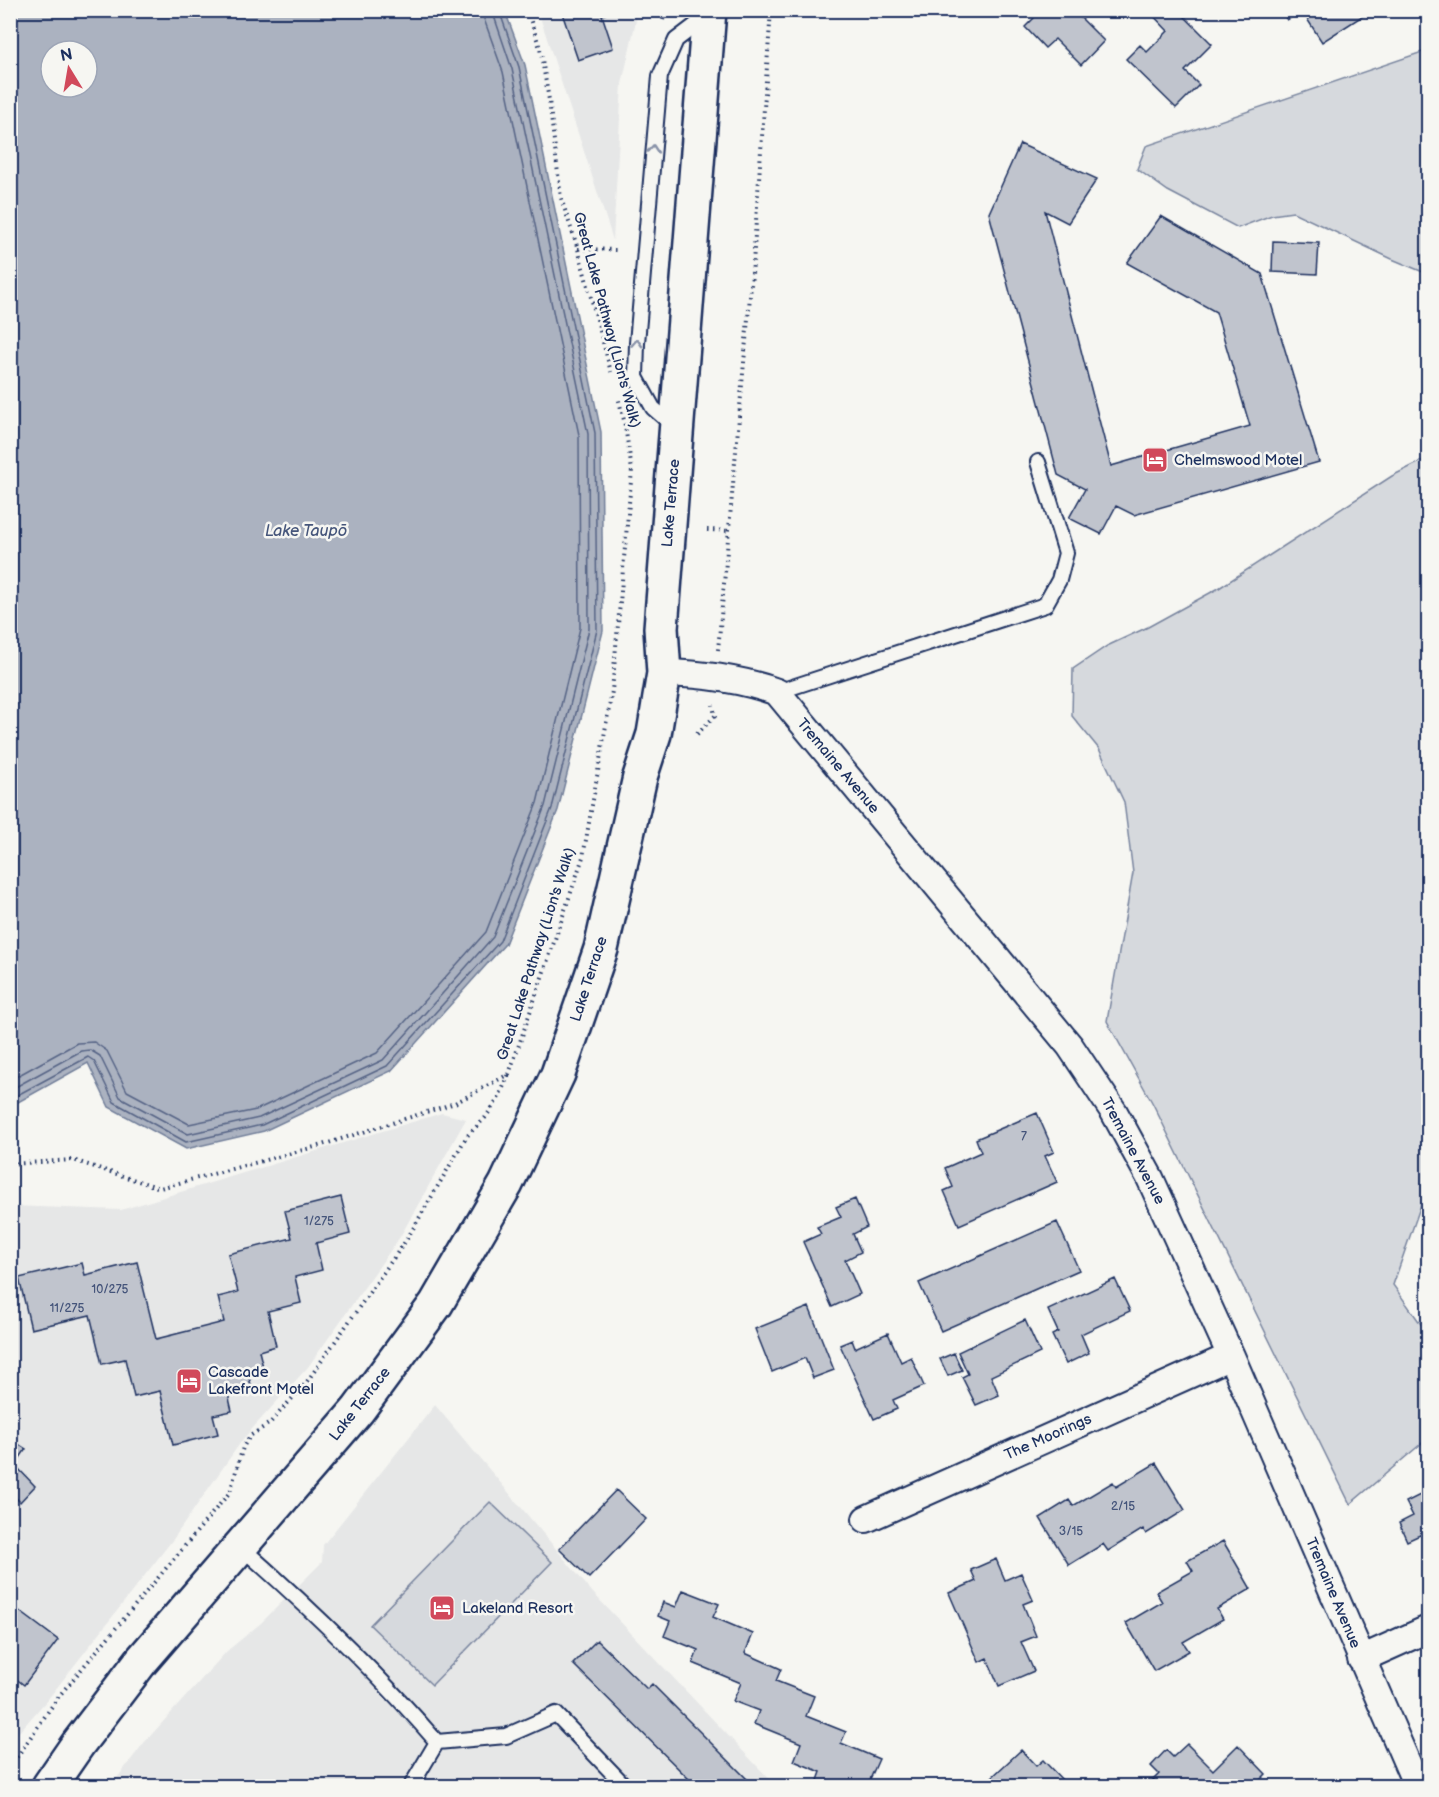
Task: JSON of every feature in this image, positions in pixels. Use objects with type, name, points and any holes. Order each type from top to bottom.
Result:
[{"type":"main road","name":"Lake Terrace","points":[[49,1786],[142,1660],[358,1410],[436,1304],[510,1174],[558,1074],[601,949],[640,777],[654,734],[664,673],[661,628],[709,13]]},
{"type":"street","points":[[664,673],[751,683],[777,692]]},
{"type":"street","name":"Tremaine Avenue","points":[[777,692],[1070,1046],[1114,1112],[1150,1178],[1231,1356],[1417,1786]]},
{"type":"street","name":"The Moorings","points":[[866,1519],[1231,1356]]},
{"type":"street","points":[[1361,1659],[1428,1629]]},
{"type":"lane","points":[[677,429],[653,408],[636,377],[637,343],[660,76],[676,40],[709,13]]},
{"type":"lane","points":[[777,692],[1045,604],[1059,580],[1066,553],[1038,462]]},
{"type":"lane","points":[[241,1547],[275,1577],[405,1705],[437,1742]]},
{"type":"lane","points":[[437,1742],[506,1736],[556,1714],[625,1786]]},
{"type":"lane","points":[[411,1786],[437,1742]]},
{"type":"path","name":"Great Lake Pathway (Lion's Walk)","points":[[527,10],[540,48],[561,198],[578,249],[613,380]]},
{"type":"path","points":[[697,734],[715,716],[713,705],[730,531],[771,10]]},
{"type":"path","points":[[578,249],[619,250]]},
{"type":"path","name":"Great Lake Pathway (Lion's Walk)","points":[[10,1164],[73,1160],[160,1188],[321,1145],[455,1103],[509,1074],[583,857],[612,692],[632,470],[624,420],[616,390]]},
{"type":"path","points":[[627,523],[636,523]]},
{"type":"path","points":[[707,530],[730,531]]},
{"type":"path","points":[[10,1767],[59,1696],[231,1492],[243,1447],[250,1436],[270,1423],[306,1383],[406,1239],[467,1136],[485,1118],[498,1099],[509,1074]]},
{"type":"shaded area","points":[[538,11],[638,11],[622,84],[613,240]]},
{"type":"shaded area","points":[[1428,50],[1428,274],[1293,212],[1272,215],[1238,228],[1168,191],[1137,169],[1146,146]]},
{"type":"shaded area","points":[[1428,458],[1428,1190],[1393,1285],[1428,1334],[1428,1438],[1350,1504],[1153,1104],[1107,1021],[1133,873],[1124,802],[1099,749],[1072,716],[1073,669],[1107,646],[1148,627],[1219,588],[1392,476]]},
{"type":"shaded area","points":[[442,1113],[466,1119],[400,1237],[308,1367],[243,1439],[174,1538],[48,1699],[11,1741],[11,1206],[121,1210]]},
{"type":"shaded area","name":"Lakeland Resort","points":[[435,1405],[593,1593],[776,1786],[111,1786],[143,1744],[227,1651],[261,1623],[322,1562],[323,1545]]},
{"type":"shaded area","points":[[490,1502],[552,1562],[432,1685],[370,1625]]},
{"type":"water","name":"Lake Taupō","points":[[11,10],[505,11],[525,65],[601,432],[603,631],[558,810],[505,944],[391,1071],[264,1131],[186,1149],[109,1107],[88,1063],[11,1106]]},
{"type":"building","points":[[561,10],[615,10],[602,15],[613,48],[578,60]]},
{"type":"building","points":[[1027,10],[1073,10],[1104,41],[1081,65],[1055,39],[1045,48],[1025,27],[1034,18]]},
{"type":"building","points":[[1148,10],[1178,10],[1212,44],[1185,71],[1199,85],[1176,108],[1126,59],[1140,45],[1147,52],[1168,31]]},
{"type":"building","points":[[1280,10],[1361,10],[1364,15],[1322,42],[1302,11],[1287,20]]},
{"type":"building","points":[[1020,144],[1097,179],[1068,223],[1045,211],[1111,466],[1250,426],[1216,312],[1127,263],[1161,216],[1262,274],[1319,462],[1134,515],[1116,506],[1101,534],[1069,518],[1085,489],[1058,475],[989,213]]},
{"type":"building","points":[[1273,241],[1319,243],[1317,274],[1272,272]]},
{"type":"building","points":[[1037,1113],[1054,1152],[1045,1156],[1057,1182],[959,1225],[944,1191],[953,1187],[945,1168],[981,1152],[976,1139]]},
{"type":"building","points":[[341,1197],[350,1234],[316,1243],[322,1270],[295,1277],[301,1303],[268,1311],[276,1346],[259,1351],[263,1367],[247,1371],[252,1388],[228,1394],[232,1411],[213,1415],[218,1434],[173,1445],[160,1391],[134,1397],[125,1359],[102,1364],[90,1315],[31,1329],[19,1278],[82,1263],[85,1275],[137,1262],[156,1339],[224,1322],[218,1297],[238,1292],[228,1254],[292,1238],[285,1211]]},
{"type":"building","points":[[855,1199],[867,1227],[853,1234],[861,1252],[845,1260],[860,1294],[832,1307],[803,1242],[821,1234],[817,1227],[841,1217],[836,1207]]},
{"type":"building","points":[[1057,1222],[1079,1270],[941,1331],[919,1283]]},
{"type":"building","points":[[1115,1279],[1130,1311],[1081,1334],[1089,1353],[1066,1364],[1052,1335],[1058,1332],[1048,1310]]},
{"type":"building","points":[[809,1307],[834,1370],[813,1378],[805,1358],[772,1372],[755,1329]]},
{"type":"building","points":[[1025,1320],[1040,1353],[991,1376],[999,1395],[976,1405],[962,1377],[968,1374],[958,1352]]},
{"type":"building","points":[[888,1333],[901,1362],[911,1357],[924,1386],[893,1400],[897,1409],[874,1419],[840,1345],[852,1340],[855,1348]]},
{"type":"building","points":[[954,1353],[962,1370],[948,1376],[940,1359]]},
{"type":"building","points":[[10,1439],[26,1449],[15,1465],[35,1486],[20,1502],[12,1494],[10,1496]]},
{"type":"building","points":[[1156,1463],[1185,1510],[1146,1534],[1143,1529],[1108,1551],[1103,1544],[1069,1565],[1040,1518],[1069,1500],[1073,1506],[1113,1482],[1116,1487]]},
{"type":"building","points":[[616,1490],[646,1519],[589,1578],[559,1549]]},
{"type":"building","points":[[1428,1491],[1428,1547],[1422,1534],[1407,1541],[1399,1523],[1413,1516],[1406,1502]]},
{"type":"building","points":[[1223,1541],[1251,1589],[1217,1609],[1223,1619],[1183,1642],[1189,1651],[1154,1671],[1126,1623],[1162,1602],[1156,1592],[1193,1571],[1187,1561]]},
{"type":"building","points":[[996,1559],[1005,1580],[1021,1573],[1033,1600],[1023,1604],[1036,1636],[1021,1642],[1034,1671],[999,1686],[987,1658],[979,1662],[949,1593],[976,1581],[971,1570]]},
{"type":"building","points":[[683,1590],[719,1604],[713,1617],[753,1634],[745,1653],[781,1669],[776,1681],[814,1696],[806,1716],[846,1732],[841,1743],[879,1759],[867,1786],[816,1786],[821,1772],[794,1761],[801,1743],[754,1724],[759,1711],[733,1701],[741,1683],[693,1663],[698,1650],[664,1636],[670,1621],[658,1616],[663,1602],[676,1607]]},
{"type":"building","points":[[10,1604],[58,1640],[24,1685],[10,1674]]},
{"type":"building","points":[[597,1640],[647,1689],[652,1684],[754,1786],[696,1786],[573,1664]]},
{"type":"building","points":[[1187,1744],[1213,1770],[1238,1745],[1266,1774],[1254,1786],[1147,1786],[1159,1774],[1151,1766],[1166,1750],[1173,1757]]},
{"type":"building","points":[[1021,1750],[1036,1766],[1043,1760],[1068,1786],[998,1786],[991,1778]]},
{"type":"place","name":"Chelmswood Motel","points":[[1155,460]]},
{"type":"place","name":"Cascade Lakefront Motel","points":[[189,1381]]},
{"type":"place","name":"Lakeland Resort","points":[[442,1608]]}]
